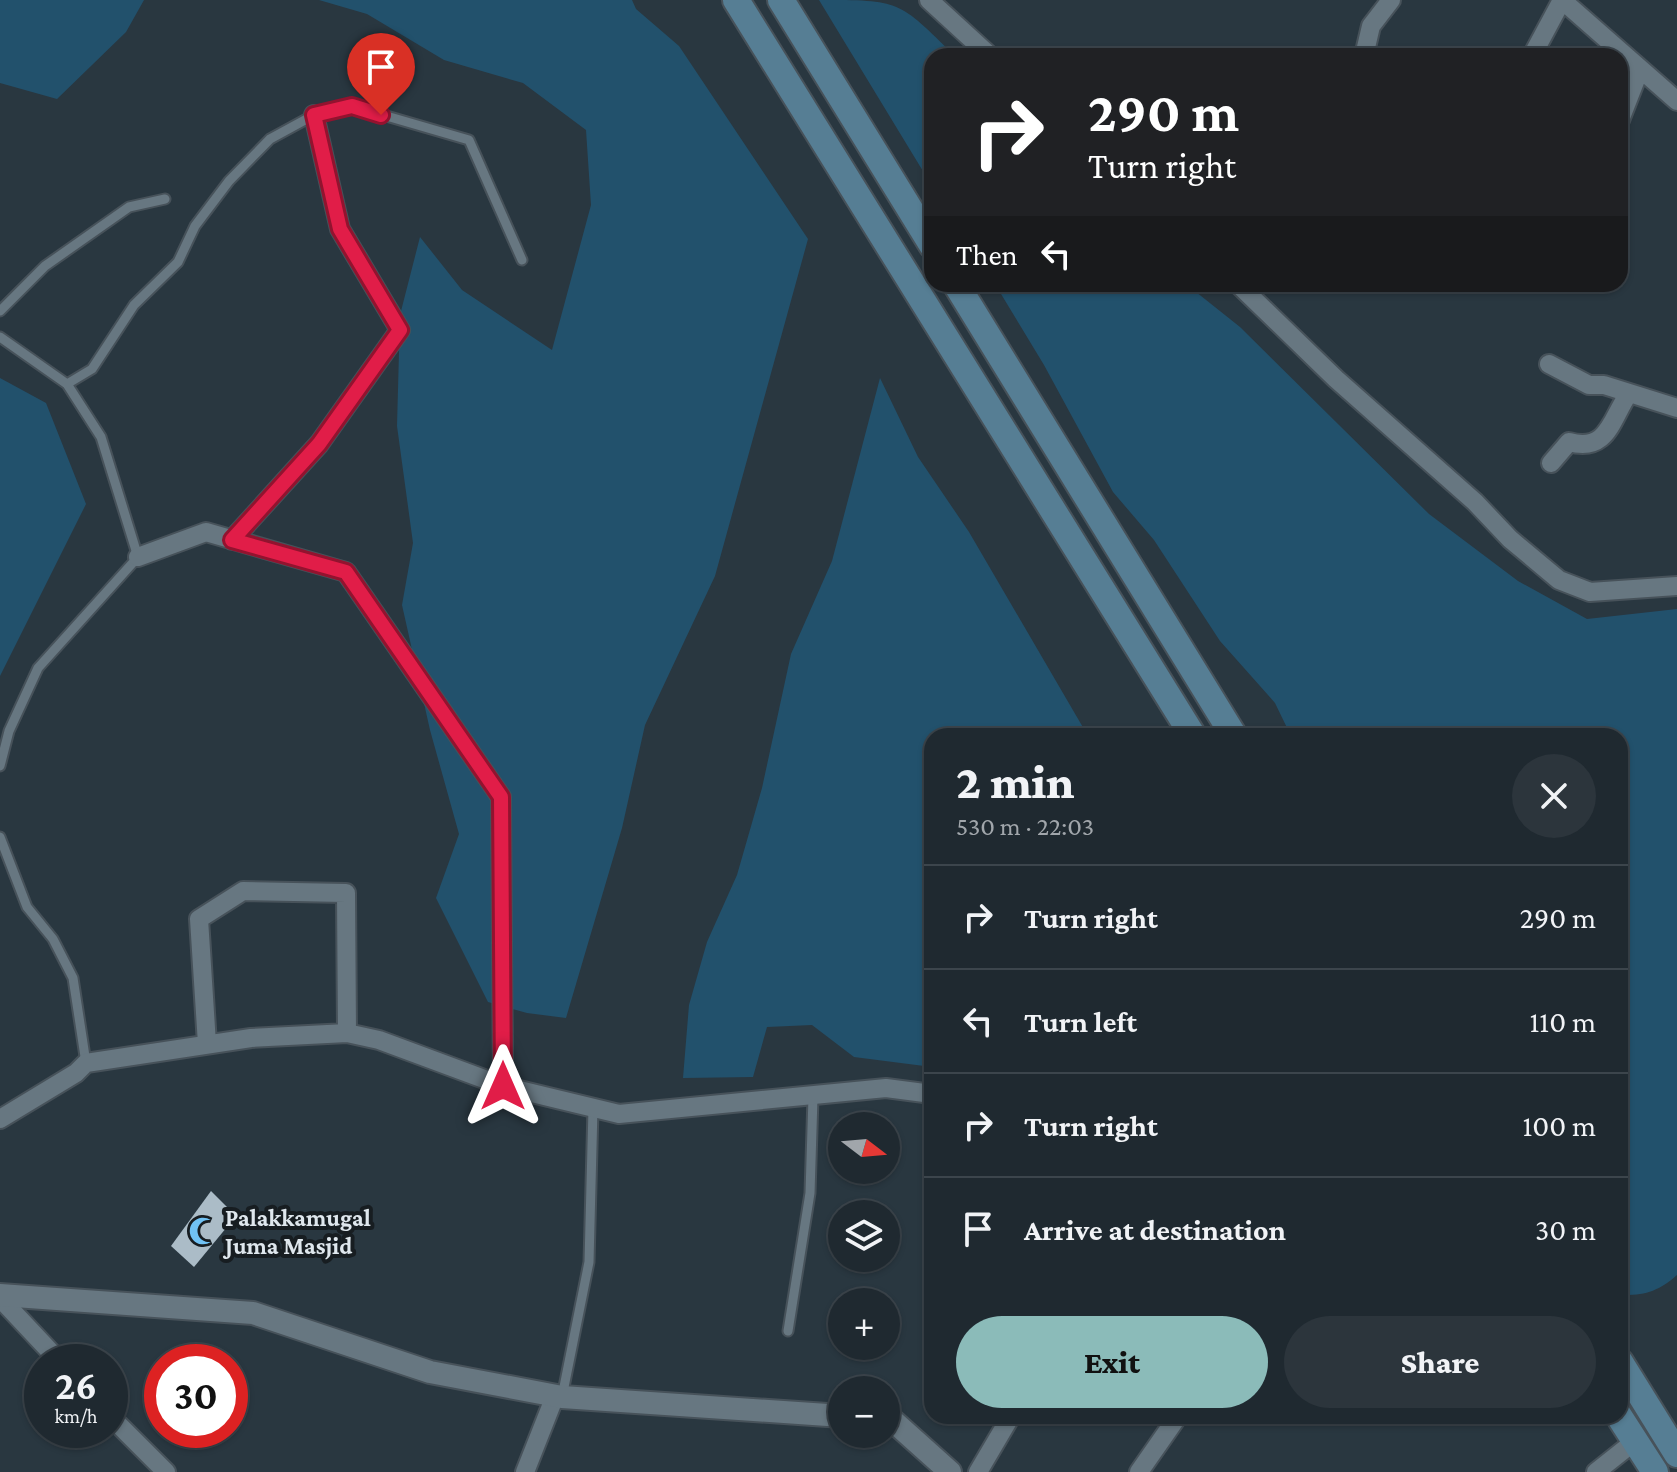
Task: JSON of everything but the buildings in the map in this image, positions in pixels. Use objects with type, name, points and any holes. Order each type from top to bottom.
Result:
[{"type":"main road","points":[[736,0],[1188,728]]},
{"type":"main road","points":[[781,0],[924,232]]},
{"type":"main road","points":[[961,292],[1229,728]]},
{"type":"main road","points":[[1628,1375],[1677,1454]]},
{"type":"main road","points":[[1624,1424],[1655,1472]]},
{"type":"street","points":[[929,0],[981,48]]},
{"type":"street","points":[[1366,48],[1371,26],[1391,0]]},
{"type":"street","points":[[1536,48],[1562,0],[1616,48]]},
{"type":"street","points":[[1628,58],[1677,101]]},
{"type":"street","points":[[1628,100],[1640,69]]},
{"type":"street","points":[[232,540],[319,444],[400,330],[340,229],[314,115]]},
{"type":"street","points":[[1246,292],[1336,379],[1559,580],[1590,592],[1677,586]]},
{"type":"street","points":[[1549,364],[1589,385],[1604,385],[1677,408]]},
{"type":"street","points":[[1551,463],[1569,442],[1580,446],[1597,443],[1609,432],[1629,393]]},
{"type":"street","points":[[138,557],[206,532],[346,572],[501,797],[503,1086]]},
{"type":"street","points":[[207,1044],[199,919],[243,891],[346,893],[347,1033]]},
{"type":"street","points":[[0,1119],[76,1073],[86,1063],[251,1038],[347,1033],[379,1040],[503,1086],[619,1114],[886,1088],[924,1093]]},
{"type":"street","points":[[0,1297],[253,1313],[430,1372],[559,1396],[828,1415]]},
{"type":"street","points":[[0,1297],[43,1344]]},
{"type":"street","points":[[525,1472],[559,1396]]},
{"type":"street","points":[[978,1472],[1006,1424]]},
{"type":"street","points":[[1139,1472],[1172,1424]]},
{"type":"street","points":[[900,1427],[950,1472]]},
{"type":"street","points":[[128,1434],[166,1472]]},
{"type":"street","points":[[1596,1472],[1635,1441]]},
{"type":"lane","points":[[67,384],[92,369],[134,305],[178,262],[195,226],[229,181],[270,139],[314,115],[352,106],[469,140],[522,260]]},
{"type":"lane","points":[[0,311],[45,266],[129,207],[165,199]]},
{"type":"lane","points":[[0,337],[67,384],[101,437],[138,557],[38,668],[9,731],[0,766]]},
{"type":"lane","points":[[0,837],[27,907],[53,939],[73,978],[86,1063]]},
{"type":"lane","points":[[788,1331],[810,1193],[813,1097]]},
{"type":"lane","points":[[559,1396],[589,1262],[593,1108]]},
{"type":"shaded area","points":[[0,0],[144,0],[126,32],[57,99],[0,83]]},
{"type":"shaded area","points":[[319,0],[632,0],[636,9],[679,46],[808,239],[715,576],[645,725],[622,828],[566,1018],[527,1013],[488,1002],[436,898],[459,834],[430,730],[402,605],[413,543],[397,426],[400,315],[420,237],[462,290],[552,350],[591,205],[586,130],[523,83],[444,60],[367,14]]},
{"type":"shaded area","points":[[819,0],[867,1],[896,7],[909,14],[946,48],[924,48],[924,173]]},
{"type":"shaded area","points":[[1000,292],[1196,292],[1240,327],[1429,514],[1518,581],[1587,619],[1677,609],[1677,1275],[1665,1284],[1647,1293],[1628,1295],[1628,728],[1287,728],[1275,703],[1220,641],[1154,540],[1113,492],[1044,365]]},
{"type":"shaded area","points":[[0,378],[46,403],[86,504],[0,676]]},
{"type":"shaded area","points":[[880,378],[918,457],[969,532],[1083,728],[924,728],[924,1066],[854,1057],[812,1025],[767,1027],[753,1077],[683,1078],[689,1005],[707,942],[737,875],[762,788],[791,654],[832,561]]},
{"type":"place","name":"Palakkamugal Juma Masjid","points":[[203,1231]]},
{"type":"route","points":[[381,115],[352,106],[314,115],[340,229],[400,330],[319,444],[232,540],[346,572],[501,797],[503,1086]]}]
